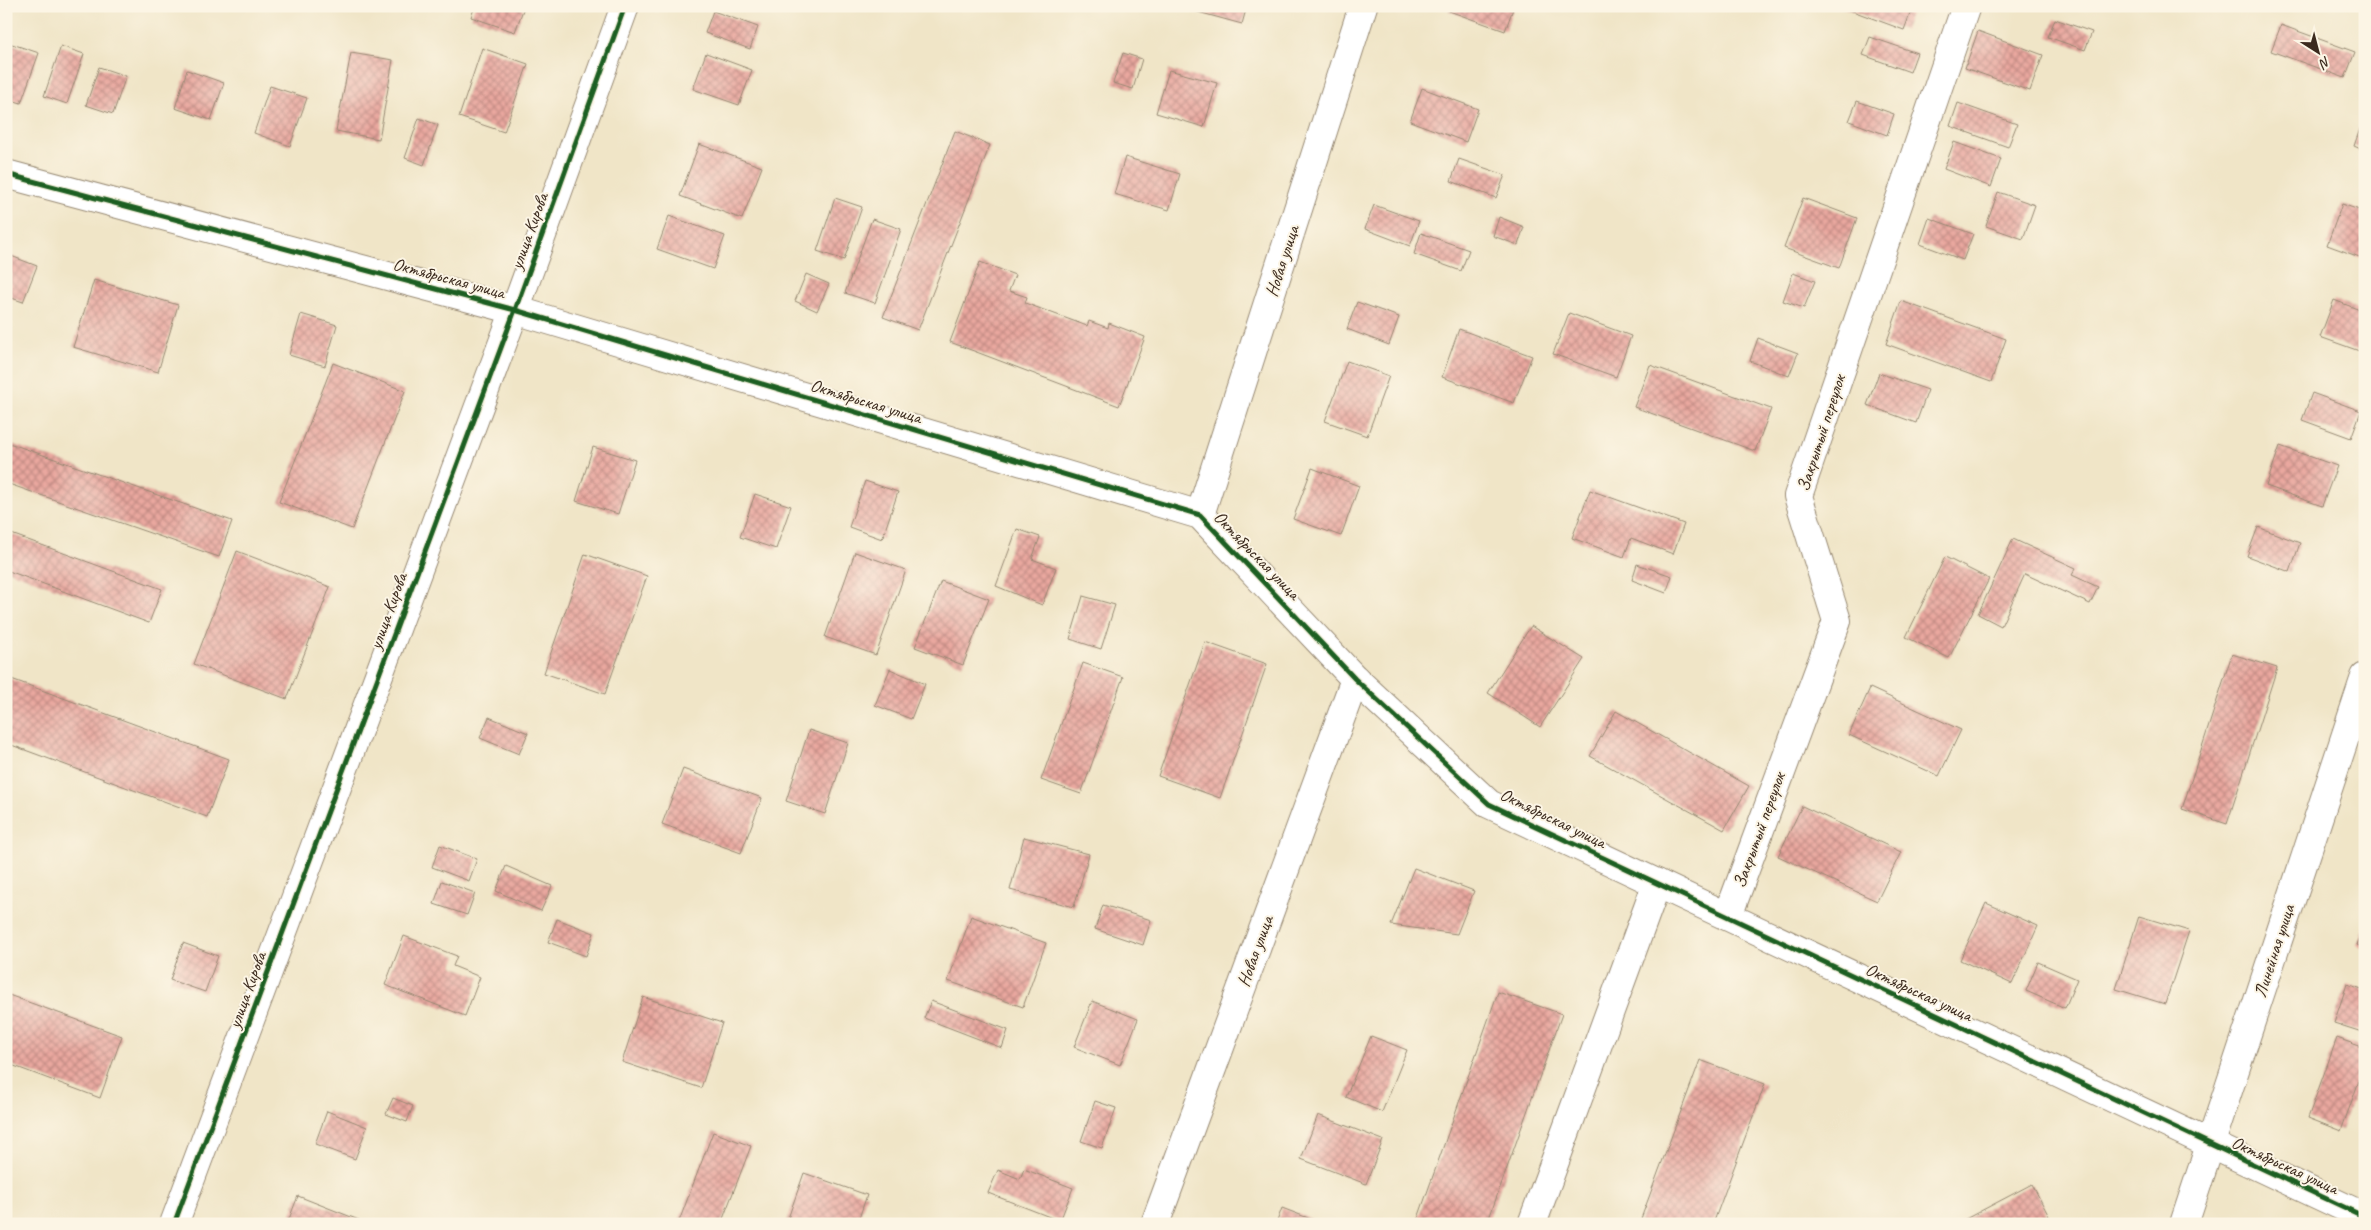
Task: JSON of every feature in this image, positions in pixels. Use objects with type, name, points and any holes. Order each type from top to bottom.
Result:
[{"type":"street","name":"улица Кирова","points":[[174,1224],[515,310],[625,6]]},
{"type":"street","name":"Новая улица","points":[[1200,515],[1363,6]]},
{"type":"street","name":"Закрытый переулок","points":[[1728,916],[1836,621],[1798,496],[1966,6]]},
{"type":"street","name":"Октябрьская улица","points":[[6,174],[515,310],[1200,515],[1355,679],[1489,804],[2365,1217]]},
{"type":"street","name":"Линейная улица","points":[[2184,1224],[2365,677]]},
{"type":"street","name":"Новая улица","points":[[1155,1224],[1355,679]]},
{"type":"street","points":[[1532,1224],[1657,883]]},
{"type":"building","points":[[475,6],[524,7],[515,32],[471,17]]},
{"type":"building","points":[[1188,6],[1247,6],[1242,24],[1187,9]]},
{"type":"building","points":[[1450,6],[1514,6],[1505,31],[1449,11]]},
{"type":"building","points":[[1839,6],[1913,6],[1904,30]]},
{"type":"building","points":[[713,11],[758,27],[750,49],[705,33]]},
{"type":"building","points":[[2055,19],[2092,32],[2085,50],[2048,37]]},
{"type":"building","points":[[2281,25],[2355,52],[2345,78],[2271,51]]},
{"type":"building","points":[[1978,31],[2043,55],[2030,91],[1965,68]]},
{"type":"building","points":[[1870,37],[1917,53],[1910,72],[1863,55]]},
{"type":"building","points":[[6,42],[39,53],[21,103],[6,98]]},
{"type":"building","points":[[61,46],[84,54],[67,104],[44,96]]},
{"type":"building","points":[[482,48],[528,64],[504,132],[459,117]]},
{"type":"building","points":[[351,53],[393,60],[379,139],[336,131]]},
{"type":"building","points":[[706,53],[752,70],[739,105],[693,89]]},
{"type":"building","points":[[1123,53],[1142,59],[1133,89],[1113,83]]},
{"type":"building","points":[[99,67],[126,76],[113,114],[86,105]]},
{"type":"building","points":[[187,70],[224,83],[211,120],[175,108]]},
{"type":"building","points":[[1169,70],[1217,83],[1204,127],[1156,113]]},
{"type":"building","points":[[270,86],[307,98],[290,146],[254,133]]},
{"type":"building","points":[[1422,88],[1478,109],[1466,142],[1410,121]]},
{"type":"building","points":[[1857,101],[1894,114],[1887,135],[1849,121]]},
{"type":"building","points":[[1958,103],[2017,124],[2008,147],[1950,126]]},
{"type":"building","points":[[419,118],[438,125],[424,165],[405,158]]},
{"type":"building","points":[[2361,126],[2365,127],[2365,151],[2354,146]]},
{"type":"building","points":[[955,131],[990,145],[918,330],[883,317]]},
{"type":"building","points":[[1954,142],[2001,159],[1991,187],[1944,169]]},
{"type":"building","points":[[699,144],[762,167],[742,219],[680,196]]},
{"type":"building","points":[[1125,157],[1180,174],[1169,210],[1114,194]]},
{"type":"building","points":[[1459,159],[1505,175],[1496,198],[1451,181]]},
{"type":"building","points":[[1998,192],[2035,205],[2023,239],[1986,226]]},
{"type":"building","points":[[835,198],[862,207],[844,260],[817,251]]},
{"type":"building","points":[[1803,198],[1857,218],[1839,268],[1784,248]]},
{"type":"building","points":[[2342,204],[2365,212],[2365,259],[2327,245]]},
{"type":"building","points":[[1374,205],[1419,221],[1410,246],[1365,229]]},
{"type":"building","points":[[669,216],[725,236],[713,269],[657,249]]},
{"type":"building","points":[[1499,217],[1524,227],[1518,245],[1493,236]]},
{"type":"building","points":[[1929,218],[1973,234],[1963,260],[1920,244]]},
{"type":"building","points":[[872,219],[901,229],[875,303],[845,293]]},
{"type":"building","points":[[1421,233],[1469,250],[1461,271],[1414,254]]},
{"type":"building","points":[[6,254],[37,266],[23,302],[6,296]]},
{"type":"building","points":[[980,262],[1015,275],[1009,291],[1027,297],[1025,303],[1087,326],[1089,321],[1108,328],[1109,323],[1145,337],[1119,406],[950,342]]},
{"type":"building","points":[[1793,273],[1815,281],[1804,308],[1783,301]]},
{"type":"building","points":[[806,274],[829,284],[817,311],[795,301]]},
{"type":"building","points":[[94,280],[178,305],[158,372],[73,347]]},
{"type":"building","points":[[2334,300],[2365,312],[2365,353],[2320,337]]},
{"type":"building","points":[[1901,301],[2006,339],[1991,382],[1886,344]]},
{"type":"building","points":[[1357,302],[1399,317],[1389,345],[1347,329]]},
{"type":"building","points":[[1569,313],[1631,336],[1616,377],[1553,354]]},
{"type":"building","points":[[301,314],[337,325],[325,366],[289,355]]},
{"type":"building","points":[[1459,329],[1532,356],[1514,403],[1442,377]]},
{"type":"building","points":[[1758,338],[1798,353],[1789,376],[1750,361]]},
{"type":"building","points":[[1347,361],[1389,376],[1367,436],[1325,421]]},
{"type":"building","points":[[333,363],[405,391],[352,529],[279,502]]},
{"type":"building","points":[[1650,365],[1771,409],[1755,451],[1634,407]]},
{"type":"building","points":[[1879,373],[1928,390],[1916,423],[1867,405]]},
{"type":"building","points":[[2312,393],[2361,411],[2351,438],[2302,420]]},
{"type":"building","points":[[6,442],[232,521],[219,557],[6,483]]},
{"type":"building","points":[[2280,446],[2337,466],[2322,506],[2266,486]]},
{"type":"building","points":[[593,447],[635,460],[618,514],[576,501]]},
{"type":"building","points":[[1312,468],[1359,486],[1341,536],[1293,519]]},
{"type":"building","points":[[865,481],[898,492],[882,539],[849,527]]},
{"type":"building","points":[[1590,490],[1684,524],[1673,554],[1631,538],[1624,557],[1572,538]]},
{"type":"building","points":[[755,494],[791,506],[776,549],[740,537]]},
{"type":"building","points":[[2258,527],[2300,543],[2290,572],[2247,556]]},
{"type":"building","points":[[1017,529],[1040,537],[1032,559],[1056,568],[1042,605],[996,586]]},
{"type":"building","points":[[6,532],[162,589],[149,623],[6,570]]},
{"type":"building","points":[[2013,539],[2076,568],[2072,575],[2098,587],[2090,604],[2025,574],[2001,626],[1978,614]]},
{"type":"building","points":[[237,551],[330,587],[287,699],[194,664]]},
{"type":"building","points":[[855,552],[906,570],[876,655],[825,637]]},
{"type":"building","points":[[585,554],[647,576],[605,694],[544,673]]},
{"type":"building","points":[[1945,557],[1989,579],[1949,658],[1906,637]]},
{"type":"building","points":[[1637,564],[1672,576],[1666,593],[1632,580]]},
{"type":"building","points":[[941,581],[989,599],[963,665],[915,647]]},
{"type":"building","points":[[1083,596],[1115,605],[1101,649],[1070,639]]},
{"type":"building","points":[[1531,626],[1584,659],[1540,727],[1488,693]]},
{"type":"building","points":[[1205,642],[1267,664],[1220,798],[1158,776]]},
{"type":"building","points":[[2232,654],[2277,668],[2227,824],[2182,809]]},
{"type":"building","points":[[1083,663],[1123,677],[1081,794],[1041,780]]},
{"type":"building","points":[[890,669],[925,684],[911,719],[875,705]]},
{"type":"building","points":[[6,677],[229,759],[207,817],[6,743]]},
{"type":"building","points":[[1870,688],[1961,730],[1939,776],[1849,735]]},
{"type":"building","points":[[1616,711],[1749,786],[1724,830],[1590,756]]},
{"type":"building","points":[[489,717],[528,733],[519,754],[480,738]]},
{"type":"building","points":[[809,730],[848,743],[825,814],[786,801]]},
{"type":"building","points":[[683,769],[762,798],[741,853],[662,824]]},
{"type":"building","points":[[1802,806],[1901,852],[1877,901],[1778,856]]},
{"type":"building","points":[[1024,837],[1089,854],[1074,907],[1010,890]]},
{"type":"building","points":[[440,845],[477,859],[469,881],[432,867]]},
{"type":"building","points":[[506,866],[552,886],[541,911],[496,891]]},
{"type":"building","points":[[1414,868],[1474,891],[1457,934],[1391,925]]},
{"type":"building","points":[[442,881],[475,893],[467,915],[434,904]]},
{"type":"building","points":[[1986,903],[2038,926],[2012,984],[1960,960]]},
{"type":"building","points":[[1103,905],[1151,920],[1143,945],[1095,929]]},
{"type":"building","points":[[971,916],[1046,943],[1023,1007],[948,981]]},
{"type":"building","points":[[2139,916],[2189,931],[2165,1004],[2116,989]]},
{"type":"building","points":[[557,919],[594,933],[586,956],[548,942]]},
{"type":"building","points":[[2365,924],[2365,948],[2357,945]]},
{"type":"building","points":[[404,936],[457,956],[453,966],[480,977],[465,1016],[385,985]]},
{"type":"building","points":[[183,943],[218,956],[205,992],[170,980]]},
{"type":"building","points":[[2038,962],[2077,979],[2065,1008],[2026,991]]},
{"type":"building","points":[[2347,984],[2365,990],[2365,1033],[2334,1023]]},
{"type":"building","points":[[1498,992],[1562,1014],[1487,1224],[1416,1224]]},
{"type":"building","points":[[6,994],[122,1036],[100,1098],[6,1063]]},
{"type":"building","points":[[643,997],[722,1023],[701,1088],[622,1062]]},
{"type":"building","points":[[931,1001],[1008,1030],[1002,1048],[924,1018]]},
{"type":"building","points":[[1092,1001],[1138,1019],[1120,1065],[1074,1047]]},
{"type":"building","points":[[1371,1036],[1407,1050],[1382,1112],[1346,1097]]},
{"type":"building","points":[[2337,1038],[2365,1048],[2365,1083],[2359,1081],[2341,1131],[2308,1118]]},
{"type":"building","points":[[1700,1060],[1765,1084],[1713,1224],[1639,1224]]},
{"type":"building","points":[[393,1098],[413,1106],[407,1122],[386,1114]]},
{"type":"building","points":[[1095,1101],[1116,1108],[1102,1148],[1081,1141]]},
{"type":"building","points":[[327,1111],[367,1127],[355,1159],[315,1144]]},
{"type":"building","points":[[1318,1115],[1383,1140],[1366,1184],[1301,1159]]},
{"type":"building","points":[[713,1132],[751,1146],[721,1224],[678,1224]]},
{"type":"building","points":[[1024,1169],[1073,1188],[1060,1221],[988,1193],[998,1170],[1020,1179]]},
{"type":"building","points":[[804,1173],[867,1195],[857,1224],[786,1224]]},
{"type":"building","points":[[2032,1184],[2053,1224],[1956,1224]]},
{"type":"building","points":[[298,1196],[369,1224],[287,1224]]},
{"type":"building","points":[[1282,1208],[1324,1224],[1276,1224]]},
{"type":"cycle path","points":[[174,1224],[515,310],[625,6]]},
{"type":"cycle path","points":[[6,174],[515,310],[1200,515],[1355,679],[1489,804],[2365,1217]]}]
